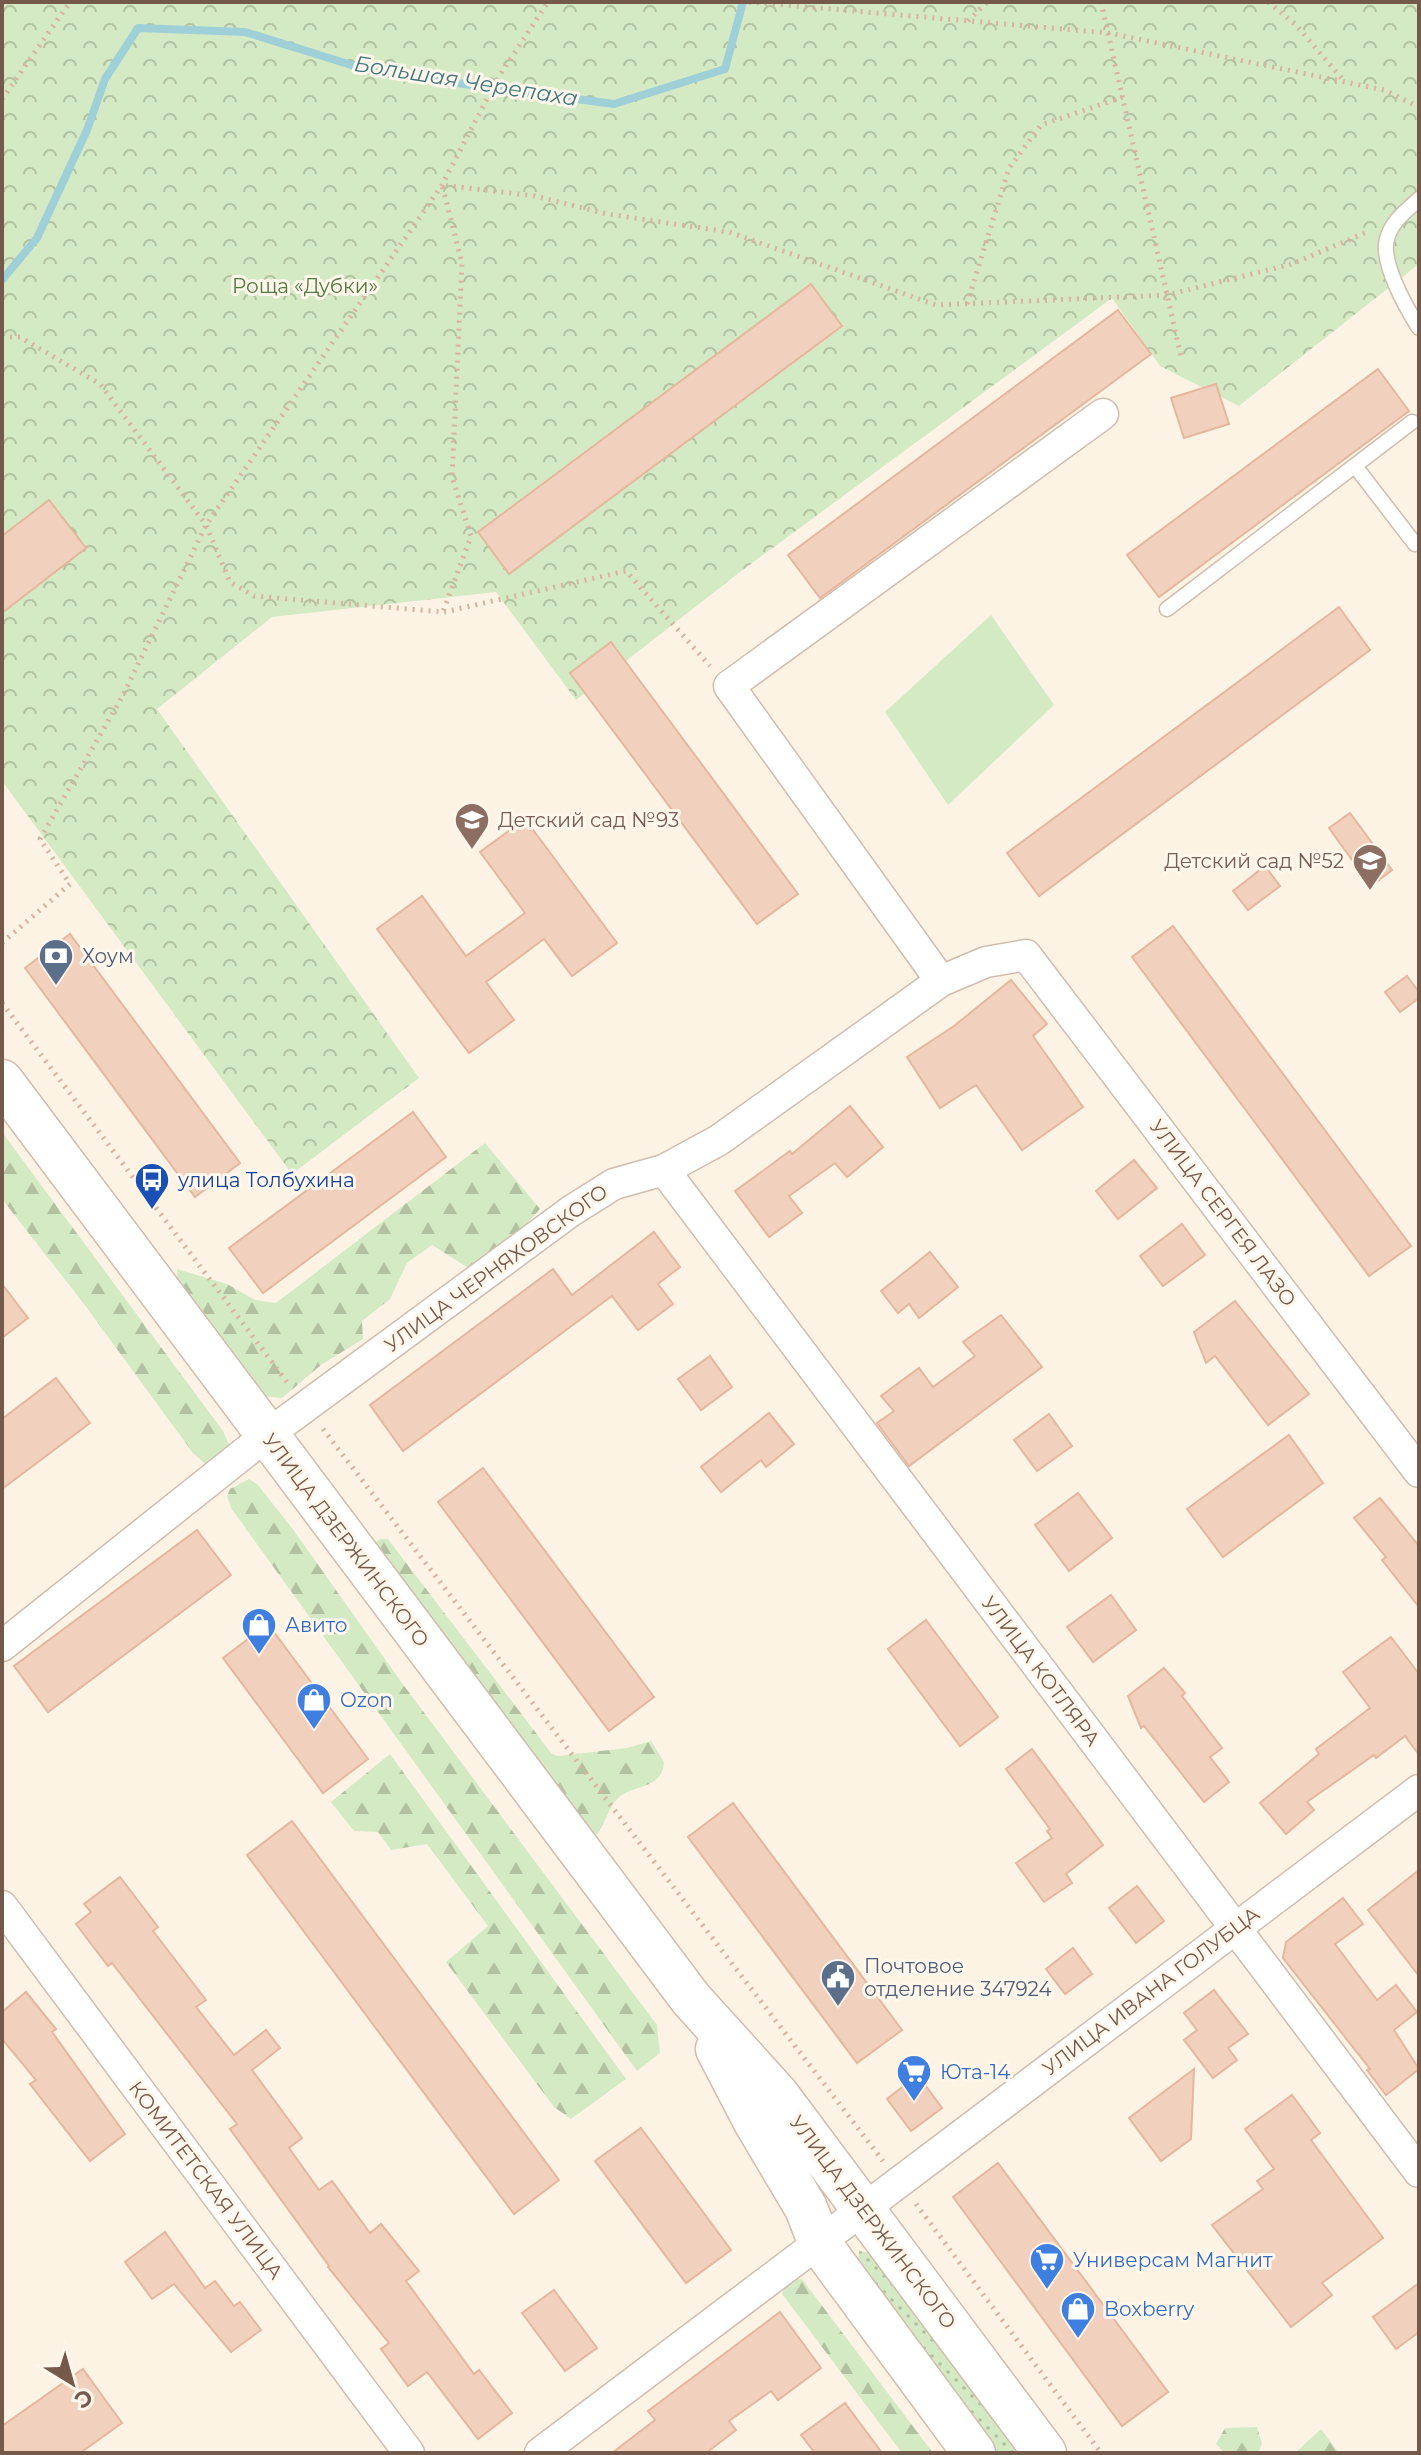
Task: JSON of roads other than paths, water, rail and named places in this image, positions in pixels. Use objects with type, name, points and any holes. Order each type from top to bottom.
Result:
[{"type":"main road","name":"УЛИЦА ДЗЕРЖИНСКОГО","points":[[3,1086],[691,1999],[777,2094],[1045,2453]]},
{"type":"main road","name":"УЛИЦА ДЗЕРЖИНСКОГО","points":[[691,1999],[755,2122],[806,2208],[820,2244],[974,2453]]},
{"type":"street","points":[[941,981],[729,686],[1103,414]]},
{"type":"street","name":"УЛИЦА ЧЕРНЯХОВСКОГО","points":[[2,1646],[267,1435],[571,1211],[614,1184],[664,1170],[719,1140],[941,981],[986,962],[1026,955]]},
{"type":"street","name":"УЛИЦА СЕРГЕЯ ЛАЗО","points":[[1026,955],[1418,1469]]},
{"type":"street","name":"УЛИЦА КОТЛЯРА","points":[[664,1170],[1419,2172]]},
{"type":"street","name":"УЛИЦА ИВАНА ГОЛУБЦА","points":[[540,2453],[1419,1790]]},
{"type":"street","name":"КОМИТЕТСКАЯ УЛИЦА","points":[[2,1906],[409,2453]]},
{"type":"lane","points":[[1419,199],[1398,219],[1386,240],[1390,268],[1400,297],[1419,328]]},
{"type":"lane","points":[[1167,609],[1412,422]]},
{"type":"lane","points":[[1355,466],[1415,544],[1419,542]]},
{"type":"waterway","name":"Большая Черепаха","points":[[2,280],[37,238],[87,130],[105,79],[138,28],[245,32],[374,72],[614,104],[725,69],[743,2]]},
{"type":"place","name":"Детский сад №93","points":[[472,851]]},
{"type":"place","name":"Детский сад №52","points":[[1370,892]]},
{"type":"place","name":"Хоум","points":[[56,987]]},
{"type":"place","name":"улица Толбухина","points":[[152,1211]]},
{"type":"place","name":"Авито","points":[[259,1656]]},
{"type":"place","name":"Ozon","points":[[314,1731]]},
{"type":"place","name":"Почтовое отделение 347924","points":[[838,2008]]},
{"type":"place","name":"Юта-14","points":[[914,2103]]},
{"type":"place","name":"Универсам Магнит","points":[[1047,2291]]},
{"type":"place","name":"Boxberry","points":[[1078,2340]]},
{"type":"park label","name":"Роща «Дубки»","points":[[305,286]]}]
